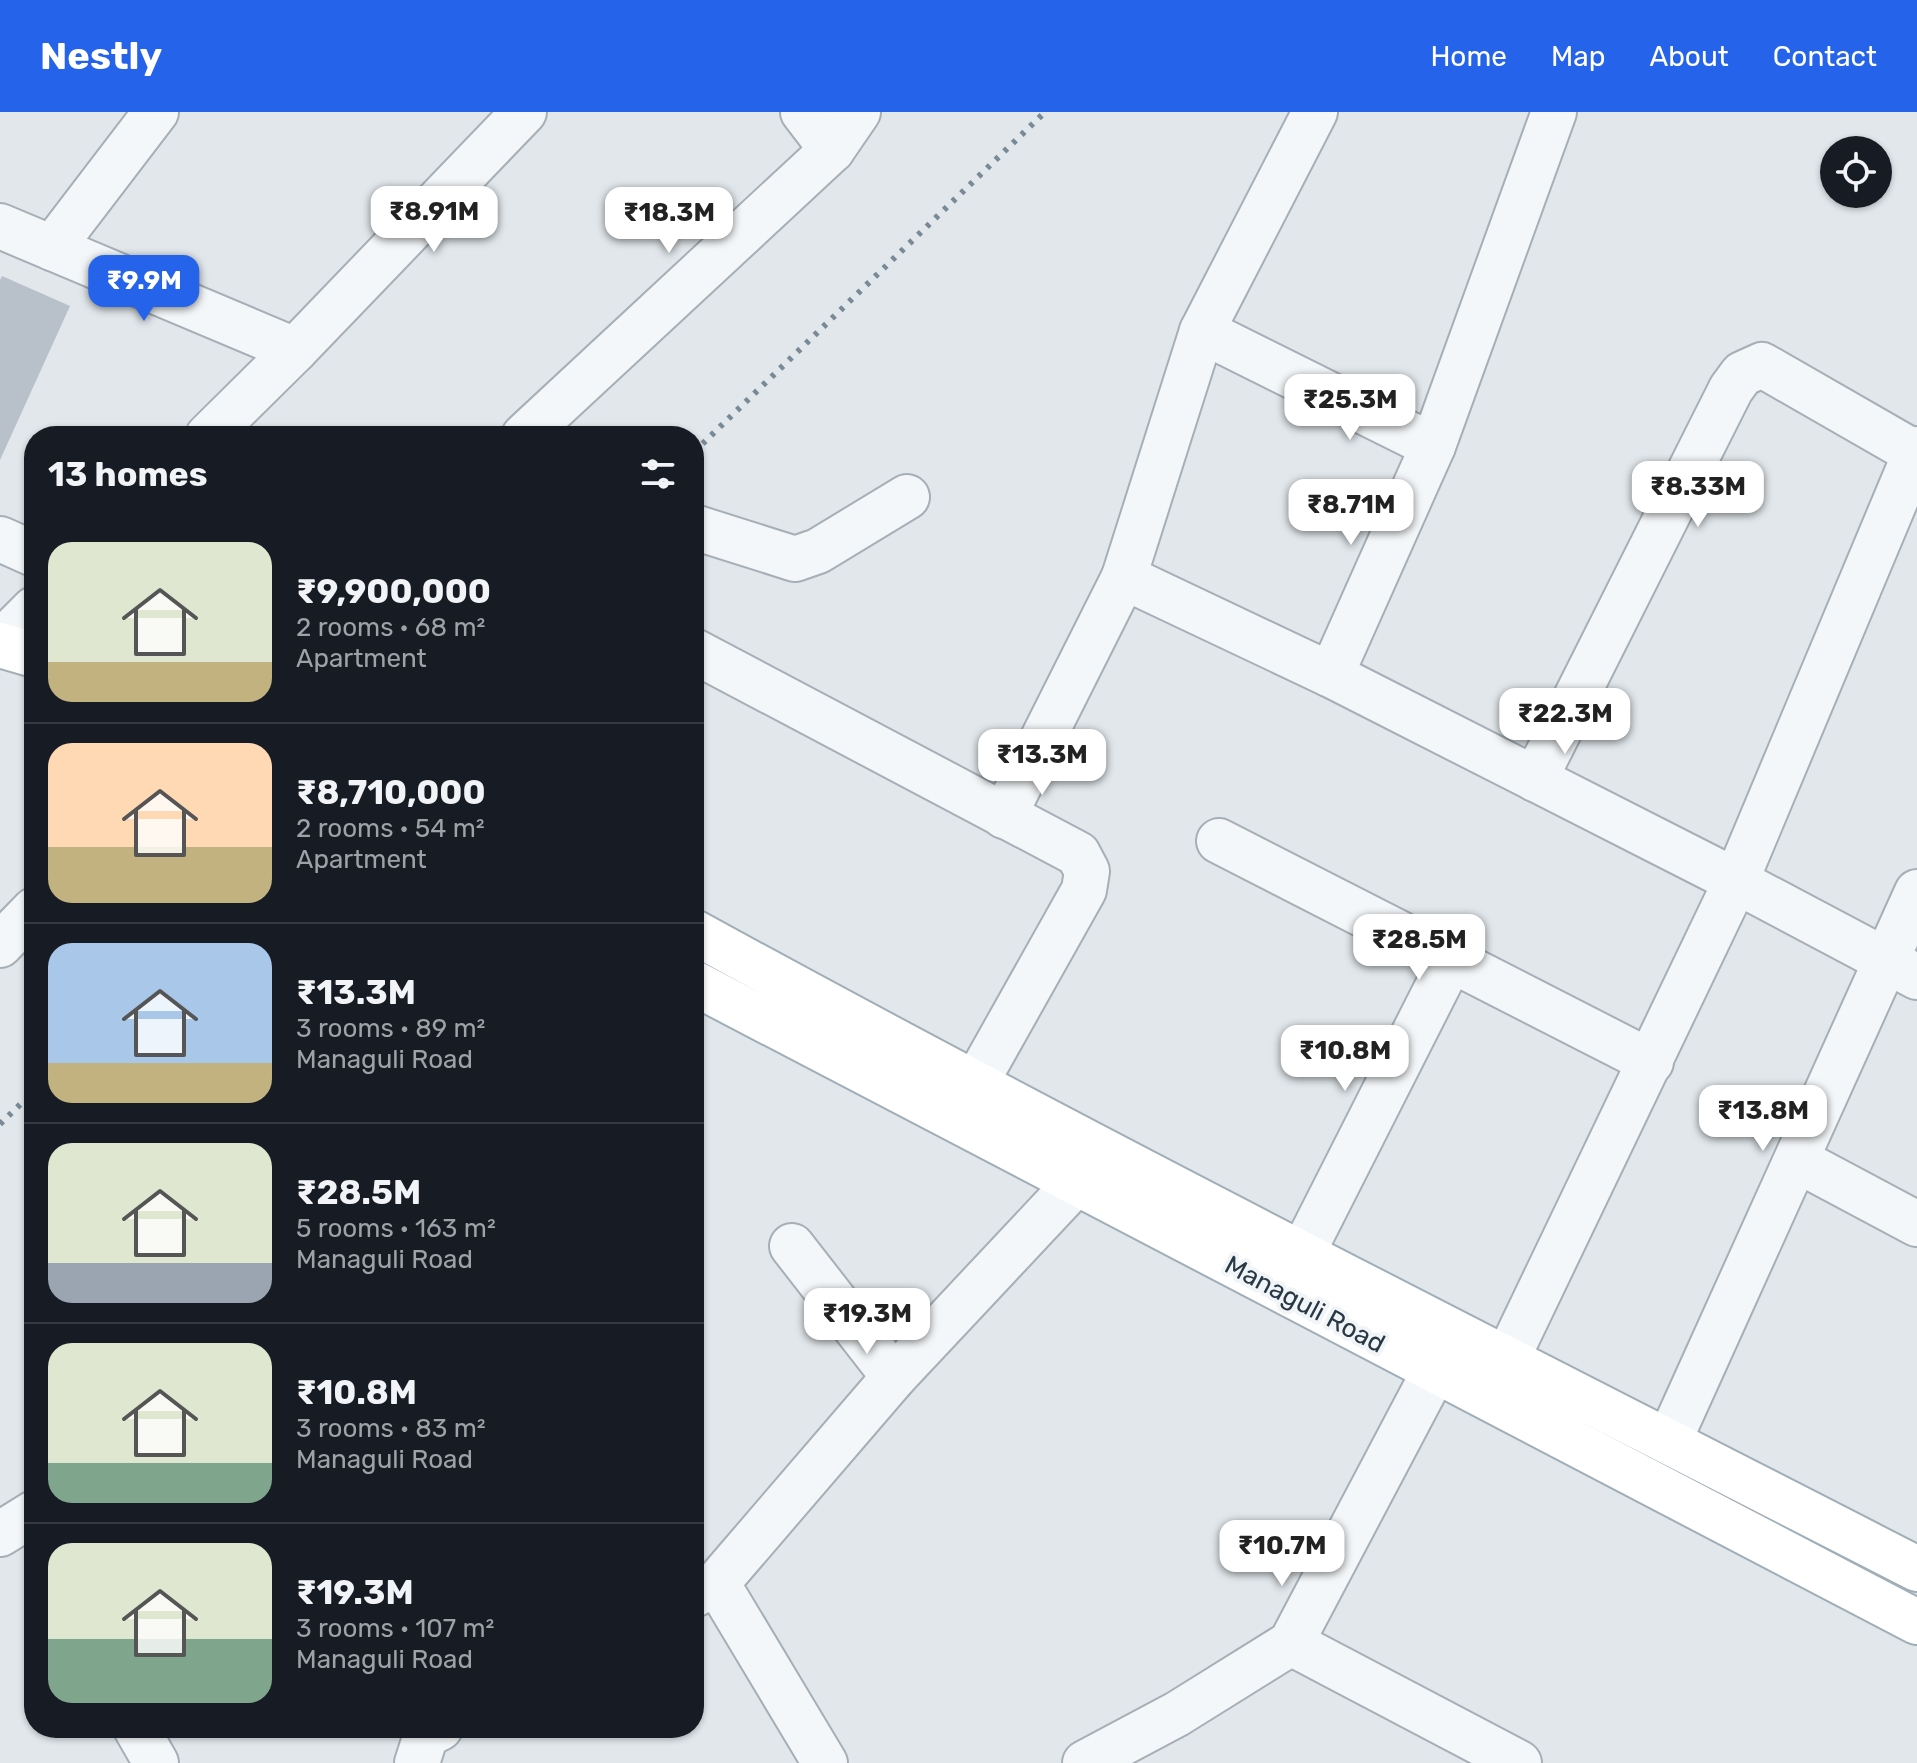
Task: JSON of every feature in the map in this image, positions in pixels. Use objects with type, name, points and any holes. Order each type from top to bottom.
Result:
[{"type":"main road","points":[[0,644],[24,652]]},
{"type":"main road","name":"Managuli Road","points":[[704,938],[974,1086],[1917,1569]]},
{"type":"main road","name":"Managuli Road","points":[[704,988],[1917,1622]]},
{"type":"street","points":[[52,248],[156,112]]},
{"type":"street","points":[[218,426],[524,112]]},
{"type":"street","points":[[803,112],[832,150]]},
{"type":"street","points":[[535,426],[832,150],[858,112]]},
{"type":"street","points":[[1331,675],[1433,446],[1554,112]]},
{"type":"street","points":[[1004,816],[1124,577],[1202,331],[1320,113]]},
{"type":"street","points":[[0,226],[295,350]]},
{"type":"street","points":[[1202,331],[1433,446]]},
{"type":"street","points":[[1506,1361],[1736,881],[1916,452],[1762,365],[1742,374],[1731,389],[1535,779]]},
{"type":"street","points":[[704,530],[795,559],[818,551],[907,497]]},
{"type":"street","points":[[0,539],[24,550]]},
{"type":"street","points":[[1124,577],[1331,675],[1902,969]]},
{"type":"street","points":[[0,644],[24,619]]},
{"type":"street","points":[[704,656],[1078,854],[1087,871],[1084,890],[974,1086]]},
{"type":"street","points":[[1219,841],[1651,1062]]},
{"type":"street","points":[[1669,1441],[1797,1160],[1902,969],[1917,892]]},
{"type":"street","points":[[0,945],[24,920]]},
{"type":"street","points":[[1301,1256],[1451,960]]},
{"type":"street","points":[[1797,1160],[1917,1224]]},
{"type":"street","points":[[825,1763],[705,1589],[894,1377],[1076,1183]]},
{"type":"street","points":[[792,1246],[894,1377]]},
{"type":"street","points":[[1085,1763],[1177,1714],[1291,1643],[1434,1372]]},
{"type":"street","points":[[0,1534],[24,1519]]},
{"type":"street","points":[[1291,1643],[1519,1763]]},
{"type":"street","points":[[142,1738],[156,1763]]},
{"type":"street","points":[[417,1763],[425,1738]]},
{"type":"building","points":[[2,276],[70,306],[0,460],[0,280]]},
{"type":"railway","points":[[704,442],[1045,112]]},
{"type":"railway","points":[[0,1124],[24,1101]]}]
